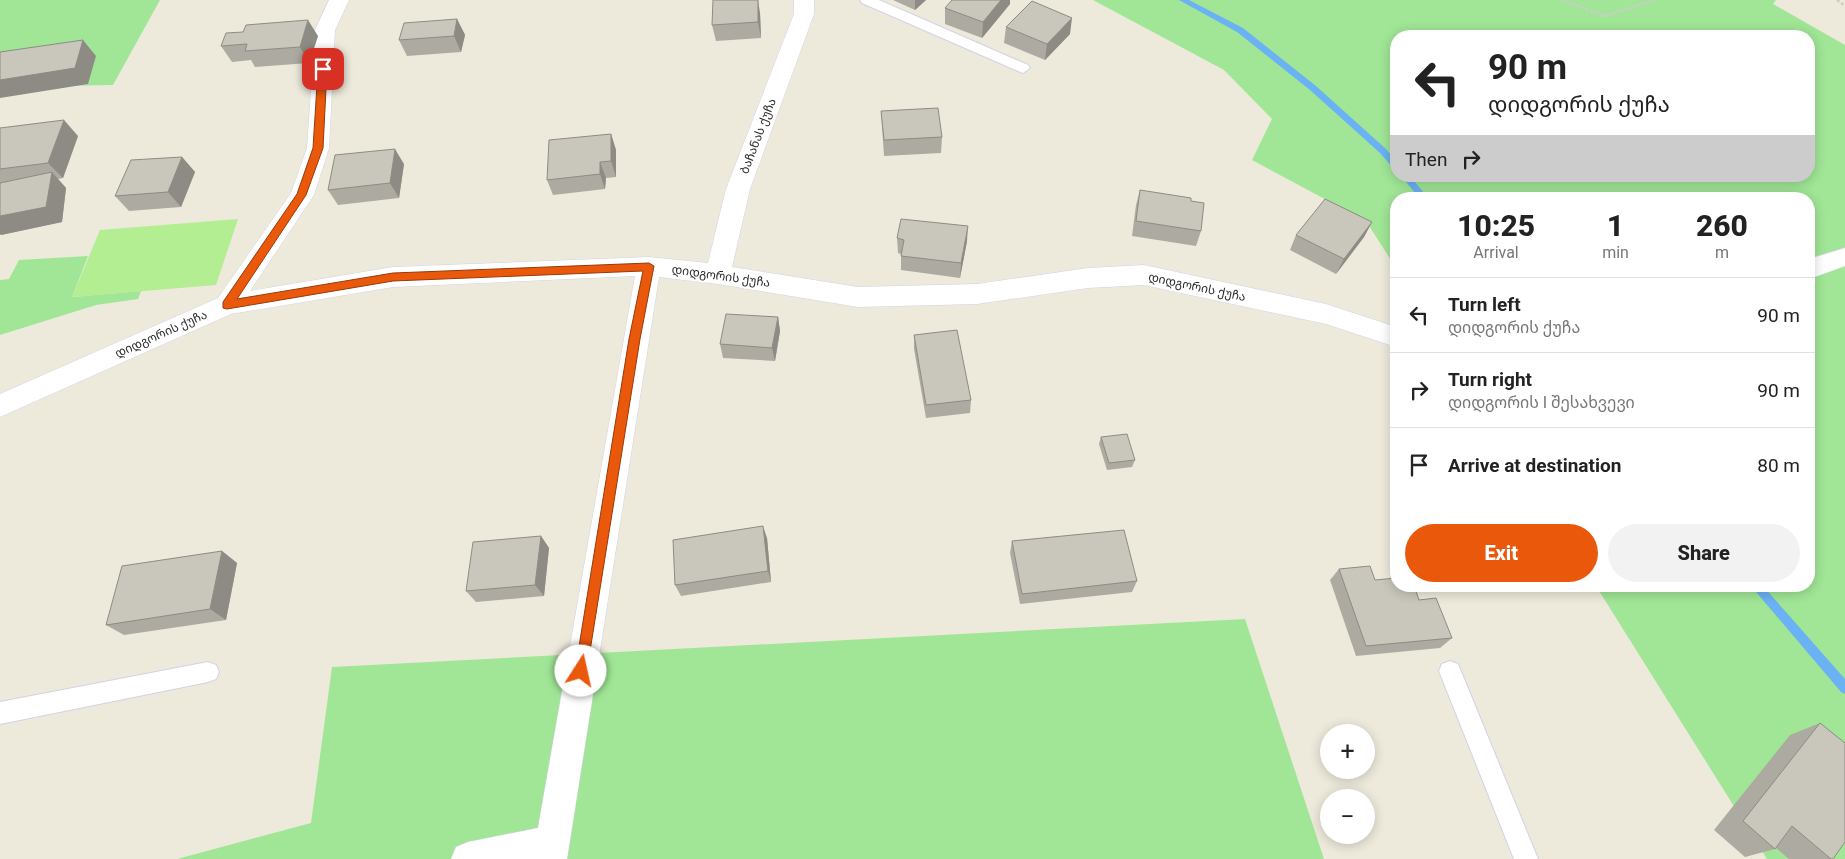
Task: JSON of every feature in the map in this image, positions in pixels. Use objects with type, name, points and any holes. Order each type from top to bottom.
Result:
[{"type":"street","points":[[227,305],[302,195],[318,148],[325,30],[340,0]]},
{"type":"street","name":"ბაჩანას ქუჩა","points":[[718,274],[738,189],[804,14],[804,0]]},
{"type":"street","points":[[1815,267],[1825,262],[1845,257]]},
{"type":"street","points":[[468,859],[550,851],[595,595],[634,339],[649,266]]},
{"type":"street","name":"დიდგორის ქუჩა","points":[[0,406],[227,305],[393,277],[649,266],[718,274],[858,297],[977,294],[1088,278],[1144,275],[1326,314],[1390,335]]},
{"type":"lane","points":[[867,0],[1023,68]]},
{"type":"lane","points":[[1450,671],[1526,859]]},
{"type":"lane","points":[[0,713],[208,672]]},
{"type":"path","points":[[1562,0],[1604,16],[1654,0]]},
{"type":"path","points":[[1837,0],[1845,6]]},
{"type":"green space","points":[[0,0],[160,0],[113,85],[0,87]]},
{"type":"green space","points":[[1093,0],[1776,0],[1773,4],[1845,45],[1845,859],[1767,859],[1600,592],[1815,592],[1815,192],[1390,192],[1390,259],[1366,221],[1252,160],[1272,119],[1224,70]]},
{"type":"green space","points":[[238,219],[216,285],[72,297],[100,230]]},
{"type":"green space","points":[[88,256],[72,297],[141,291],[138,299],[96,305],[0,335],[0,280],[9,279],[19,260]]},
{"type":"green space","points":[[1245,619],[1324,859],[177,859],[311,823],[332,667]]},
{"type":"building","points":[[713,0],[758,0],[758,22],[712,25]]},
{"type":"building","points":[[952,0],[1001,0],[983,22],[945,8]]},
{"type":"building","points":[[1032,1],[1072,18],[1047,44],[1006,27]]},
{"type":"building","points":[[457,19],[454,36],[399,40],[404,23]]},
{"type":"building","points":[[308,20],[300,47],[245,51],[247,44],[221,46],[226,33],[243,32],[246,25]]},
{"type":"building","points":[[83,40],[75,68],[0,80],[0,52]]},
{"type":"building","points":[[938,108],[942,137],[884,140],[881,111]]},
{"type":"building","points":[[64,120],[48,163],[0,169],[0,128]]},
{"type":"building","points":[[611,134],[611,161],[600,162],[600,174],[547,180],[549,140]]},
{"type":"building","points":[[395,149],[390,183],[328,190],[335,155]]},
{"type":"building","points":[[182,157],[168,192],[115,196],[131,160]]},
{"type":"building","points":[[52,172],[46,207],[0,216],[0,183]]},
{"type":"building","points":[[1140,190],[1191,198],[1191,201],[1204,203],[1201,231],[1136,221]]},
{"type":"building","points":[[1325,199],[1372,222],[1344,259],[1296,235]]},
{"type":"building","points":[[901,219],[968,226],[961,263],[901,256],[904,240],[897,238]]},
{"type":"building","points":[[726,314],[778,317],[772,348],[720,344]]},
{"type":"building","points":[[957,330],[971,400],[926,405],[914,335]]},
{"type":"building","points":[[1127,434],[1135,460],[1109,463],[1101,437]]},
{"type":"building","points":[[763,526],[768,571],[675,585],[673,540]]},
{"type":"building","points":[[1124,530],[1137,581],[1022,594],[1012,541]]},
{"type":"building","points":[[541,536],[535,585],[466,591],[473,542]]},
{"type":"building","points":[[222,551],[210,609],[106,625],[122,566]]},
{"type":"building","points":[[1370,566],[1375,580],[1390,579],[1390,592],[1416,592],[1419,600],[1436,598],[1452,638],[1366,646],[1339,569]]},
{"type":"building","points":[[1820,723],[1845,743],[1845,842],[1833,859],[1792,826],[1775,849],[1743,821]]},
{"type":"waterway","points":[[1183,0],[1240,30],[1313,88],[1390,159]]},
{"type":"waterway","points":[[1410,182],[1419,192]]},
{"type":"waterway","points":[[1761,592],[1845,688]]},
{"type":"route","points":[[323,69],[318,148],[302,195],[227,305],[393,277],[649,266],[634,339],[595,595],[581,671]]}]
